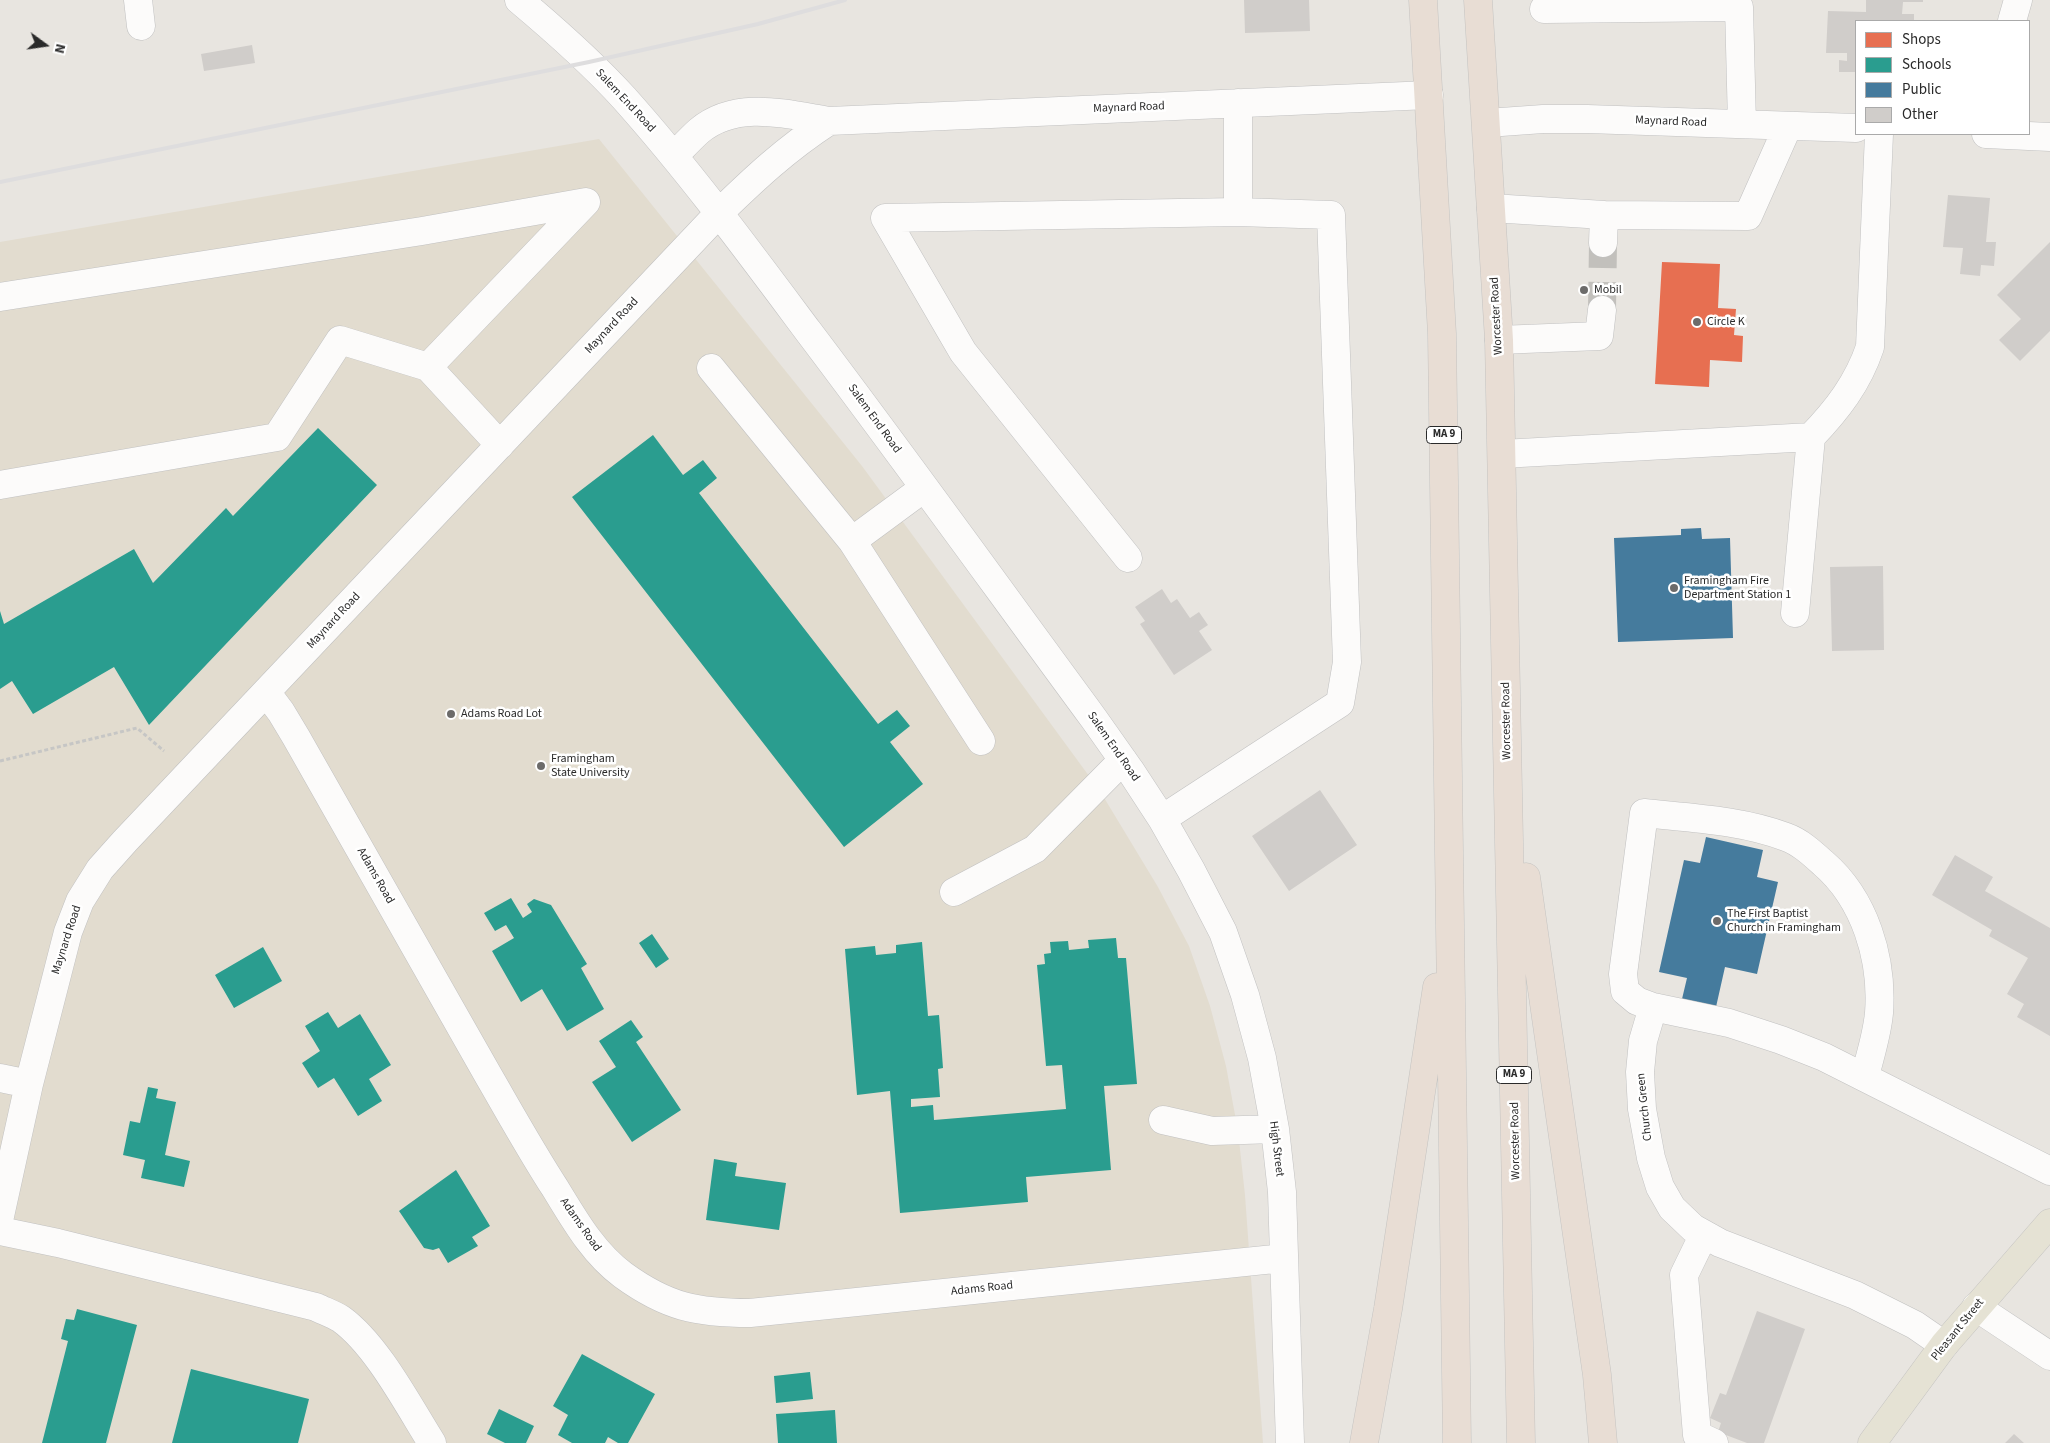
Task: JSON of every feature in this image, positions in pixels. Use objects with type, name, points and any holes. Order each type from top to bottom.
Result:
[{"type":"highway","name":"MA 9","points":[[1423,0],[1442,334],[1457,1443]]},
{"type":"highway","name":"Worcester Road","points":[[1478,0],[1499,340],[1521,1443]]},
{"type":"highway","points":[[1507,707],[1529,907],[1597,1375],[1603,1443]]},
{"type":"highway","points":[[1364,1443],[1388,1309],[1423,1084],[1450,871]]},
{"type":"main road","name":"Pleasant Street","points":[[1872,1443],[1944,1345],[2050,1223]]},
{"type":"street","name":"Salem End Road","points":[[519,0],[589,62],[623,97],[674,156],[719,213],[924,488],[1123,760],[1162,819],[1191,870]]},
{"type":"street","points":[[2012,20],[2018,0]]},
{"type":"street","points":[[1544,9],[1738,3],[1742,124]]},
{"type":"street","name":"Maynard Road","points":[[674,156],[699,130],[724,116],[747,111],[768,112],[829,121],[1429,95]]},
{"type":"street","points":[[1238,104],[1238,212]]},
{"type":"street","name":"Maynard Road","points":[[1487,123],[1570,119],[1855,128]]},
{"type":"street","name":"Maynard Road","points":[[0,1216],[58,966],[80,901],[100,869],[719,213],[788,149],[829,121]]},
{"type":"street","points":[[1492,208],[1604,215],[1748,216],[1788,126]]},
{"type":"street","points":[[1794,614],[1811,437],[1848,394],[1863,368],[1870,347],[1879,135]]},
{"type":"street","points":[[2010,135],[2050,137]]},
{"type":"street","points":[[0,297],[422,231],[586,202],[428,366]]},
{"type":"street","points":[[1128,558],[963,352],[885,218],[1238,212],[1331,216],[1347,662],[1340,703],[1162,819]]},
{"type":"street","points":[[1603,243],[1604,215]]},
{"type":"street","points":[[1499,340],[1600,336],[1602,310]]},
{"type":"street","points":[[0,484],[276,437],[340,340],[428,366],[500,445]]},
{"type":"street","points":[[711,368],[852,541],[981,741]]},
{"type":"street","points":[[1502,454],[1811,437]]},
{"type":"street","points":[[852,541],[924,488]]},
{"type":"street","name":"Adams Road","points":[[266,692],[296,737],[528,1146],[578,1225],[599,1253],[622,1275],[649,1292],[678,1306],[715,1313],[750,1313],[1284,1258]]},
{"type":"street","points":[[954,892],[1036,849],[1123,760]]},
{"type":"street","points":[[1865,1076],[1879,1013],[1878,969],[1870,934],[1854,900],[1834,872],[1810,851],[1788,837],[1760,828],[1644,813],[1623,974],[1626,991],[1637,1001],[1653,1008],[1729,1023],[1781,1040],[1865,1076],[2050,1172]]},
{"type":"street","name":"High Street","points":[[1191,870],[1223,932],[1245,995],[1262,1058],[1275,1129],[1282,1192],[1290,1443]]},
{"type":"street","name":"Church Green","points":[[1653,1008],[1644,1041],[1640,1072],[1642,1109],[1651,1158],[1660,1187],[1672,1208],[1693,1228],[1720,1243],[1855,1295],[1915,1325],[1944,1345]]},
{"type":"street","points":[[0,1078],[30,1084]]},
{"type":"street","points":[[1163,1120],[1212,1131],[1275,1129]]},
{"type":"street","points":[[0,1231],[289,1299],[340,1318],[360,1335],[375,1354],[432,1443]]},
{"type":"street","points":[[1704,1234],[1684,1275],[1697,1435],[1714,1443]]},
{"type":"street","points":[[1976,1307],[2050,1356]]},
{"type":"path","points":[[0,761],[137,728],[189,773]]},
{"type":"shaded area","name":"Framingham State University","points":[[599,139],[862,466],[1100,791],[1158,887],[1189,946],[1210,1006],[1226,1066],[1238,1131],[1245,1195],[1263,1443],[0,1443],[0,242]]},
{"type":"building: Shops","name":"Circle K","points":[[1662,262],[1720,264],[1718,308],[1736,309],[1734,335],[1743,336],[1742,362],[1710,360],[1709,387],[1655,384]]},
{"type":"building: Schools","points":[[318,428],[377,485],[149,725],[114,667],[33,714],[12,681],[0,689],[0,611],[4,624],[134,549],[153,583],[226,508],[233,516]]},
{"type":"building: Schools","points":[[653,435],[683,475],[703,460],[717,478],[699,493],[878,724],[897,710],[910,726],[890,742],[923,784],[844,847],[572,497]]},
{"type":"building: Schools","points":[[511,898],[523,918],[532,912],[527,904],[534,899],[551,905],[587,964],[581,968],[604,1009],[567,1031],[542,989],[521,1002],[492,951],[514,938],[506,925],[495,931],[484,913]]},
{"type":"building: Schools","points":[[652,934],[669,959],[656,968],[639,943]]},
{"type":"building: Schools","points":[[1116,938],[1118,958],[1126,958],[1137,1084],[1104,1086],[1111,1170],[1026,1177],[1028,1202],[900,1213],[890,1091],[857,1095],[845,949],[875,946],[876,955],[896,953],[896,945],[922,942],[928,1016],[939,1015],[943,1068],[938,1069],[940,1097],[911,1099],[911,1107],[933,1105],[934,1120],[1066,1109],[1062,1065],[1046,1066],[1037,965],[1045,964],[1044,954],[1051,953],[1050,942],[1068,941],[1069,950],[1089,948],[1088,940]]},
{"type":"building: Schools","points":[[263,947],[282,981],[234,1008],[215,975]]},
{"type":"building: Schools","points":[[328,1012],[338,1028],[360,1014],[391,1065],[369,1079],[382,1101],[358,1116],[334,1078],[318,1088],[302,1063],[320,1051],[305,1026]]},
{"type":"building: Schools","points":[[631,1020],[643,1037],[636,1042],[681,1110],[632,1142],[592,1082],[616,1067],[599,1041]]},
{"type":"building: Schools","points":[[148,1087],[158,1089],[156,1098],[176,1102],[165,1155],[190,1161],[184,1187],[141,1178],[145,1160],[123,1155],[130,1121],[140,1123]]},
{"type":"building: Schools","points":[[714,1159],[737,1163],[735,1176],[786,1183],[779,1230],[706,1220]]},
{"type":"building: Schools","points":[[456,1170],[490,1226],[472,1237],[478,1246],[448,1263],[439,1248],[433,1250],[424,1248],[399,1211]]},
{"type":"building: Schools","points":[[77,1309],[137,1325],[106,1443],[42,1443],[68,1341],[61,1339],[66,1319],[74,1320]]},
{"type":"building: Schools","points":[[582,1354],[655,1394],[628,1443],[618,1443],[608,1437],[605,1443],[572,1443],[558,1435],[568,1415],[553,1406]]},
{"type":"building: Schools","points":[[191,1369],[309,1399],[298,1443],[172,1443]]},
{"type":"building: Schools","points":[[810,1372],[813,1399],[776,1403],[774,1376]]},
{"type":"building: Schools","points":[[499,1409],[534,1426],[526,1443],[505,1443],[487,1434]]},
{"type":"building: Schools","points":[[835,1410],[837,1443],[778,1443],[776,1414]]},
{"type":"building: Public","name":"Framingham Fire Department Station 1","points":[[1701,528],[1702,539],[1730,538],[1733,638],[1618,642],[1614,538],[1681,535],[1681,529]]},
{"type":"building: Public","points":[[1706,837],[1763,850],[1757,877],[1778,882],[1757,974],[1725,967],[1716,1007],[1682,999],[1687,978],[1659,972],[1684,860],[1700,863]]},
{"type":"building: Other","points":[[1244,0],[1309,0],[1310,31],[1245,33]]},
{"type":"building: Other","points":[[1866,0],[1923,0],[1923,2],[1903,2],[1902,14],[1914,14],[1914,20],[1855,20],[1855,72],[1839,72],[1839,60],[1847,61],[1847,53],[1826,53],[1828,11],[1866,12]]},
{"type":"building: Other","points":[[252,45],[255,63],[204,71],[201,54]]},
{"type":"building: Other","points":[[1948,195],[1990,198],[1986,242],[1996,242],[1994,266],[1981,265],[1980,276],[1960,274],[1963,248],[1943,247]]},
{"type":"building: Other","points":[[2050,242],[2050,331],[2020,361],[1999,340],[2021,319],[1997,295]]},
{"type":"building: Other","points":[[1883,566],[1884,650],[1832,651],[1830,567]]},
{"type":"building: Other","points":[[1162,589],[1171,603],[1177,599],[1190,618],[1199,612],[1208,625],[1199,631],[1212,650],[1174,675],[1140,624],[1145,621],[1135,607]]},
{"type":"building: Other","points":[[1320,790],[1357,845],[1289,891],[1252,836]]},
{"type":"building: Other","points":[[1955,855],[1993,877],[1985,891],[2050,928],[2050,1036],[2017,1017],[2024,1004],[2007,994],[2028,958],[1989,936],[1992,930],[1932,895]]},
{"type":"building: Other","points":[[1757,1311],[1805,1329],[1764,1443],[1747,1443],[1718,1432],[1721,1423],[1710,1418],[1720,1393],[1726,1395]]},
{"type":"building: Other","points":[[2014,1434],[2024,1443],[2005,1443]]},
{"type":"tunnel","points":[[1602,310],[1603,243]]},
{"type":"railway","points":[[0,182],[589,62],[758,24],[845,0]]},
{"type":"place","name":"Mobil","points":[[1584,290]]},
{"type":"place","name":"Circle K","points":[[1697,322]]},
{"type":"place","name":"Framingham Fire Department Station 1","points":[[1674,588]]},
{"type":"place","name":"Adams Road Lot","points":[[451,714]]},
{"type":"place","name":"Framingham State University","points":[[541,766]]},
{"type":"place","name":"The First Baptist Church in Framingham","points":[[1717,921]]}]
